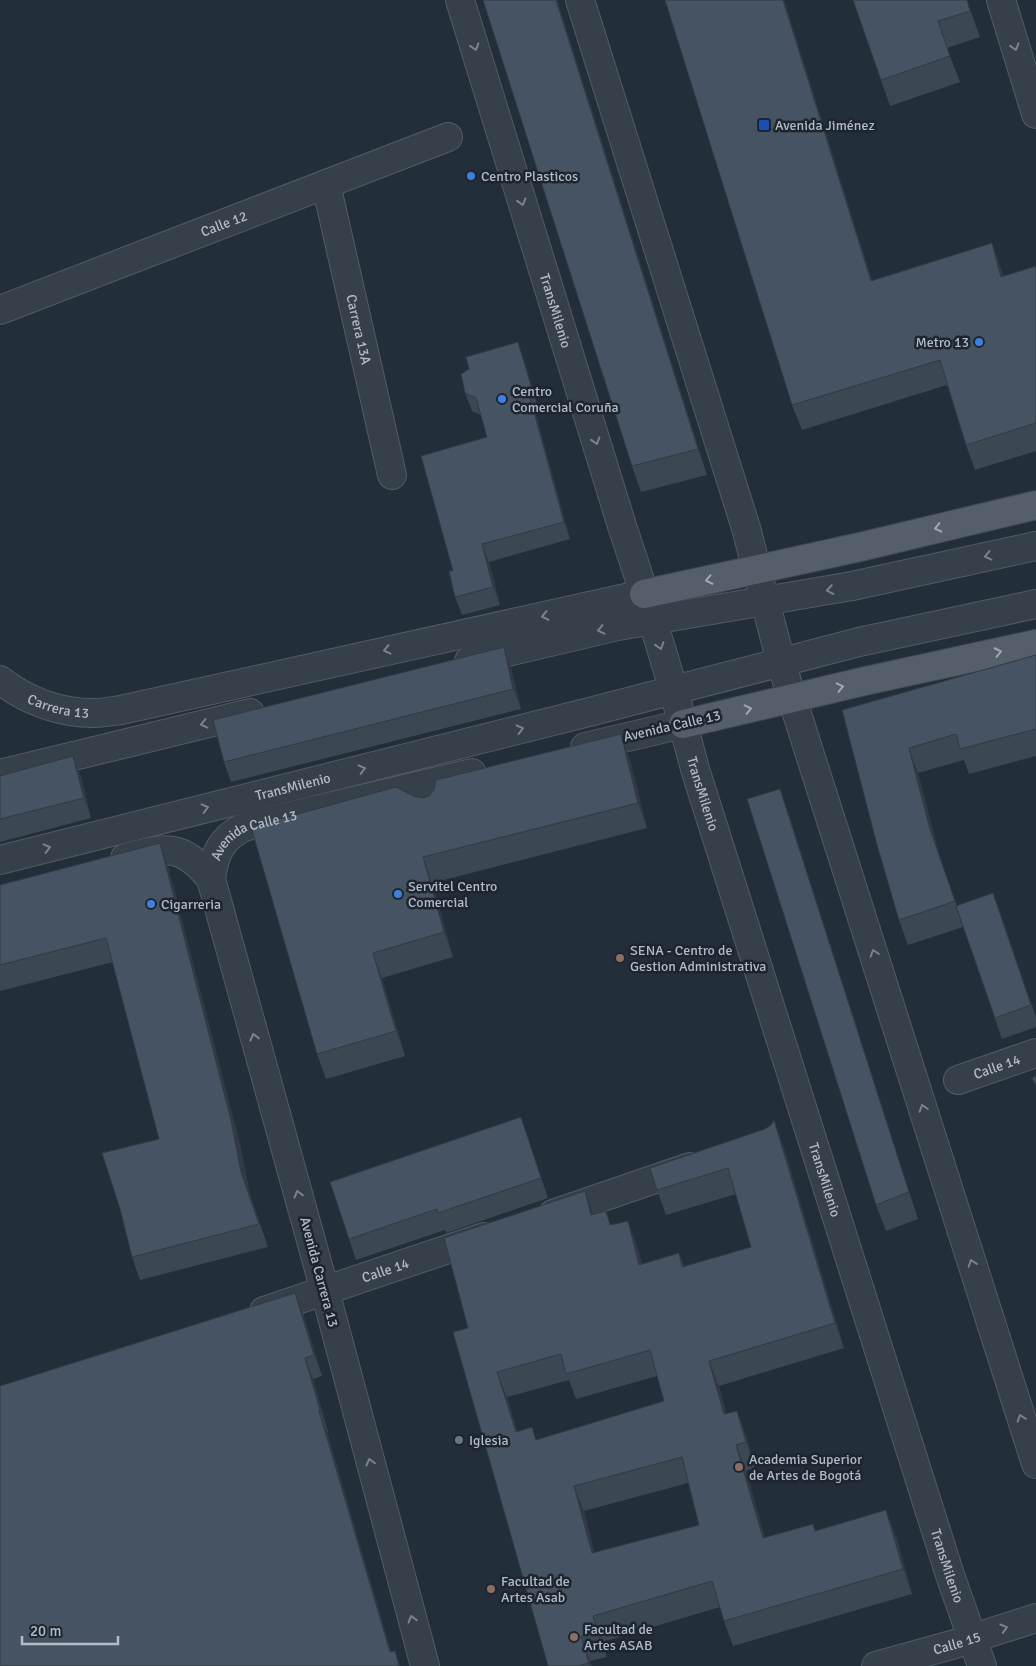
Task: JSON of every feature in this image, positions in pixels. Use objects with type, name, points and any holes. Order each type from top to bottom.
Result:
[{"type":"main road","points":[[644,594],[860,547],[1036,505]]},
{"type":"main road","name":"Avenida Calle 13","points":[[683,724],[1036,644]]},
{"type":"street","name":"TransMilenio","points":[[460,0],[652,620],[695,770],[950,1575],[982,1666]]},
{"type":"street","points":[[580,0],[746,528],[792,698],[1036,1464]]},
{"type":"street","points":[[1001,0],[1036,114]]},
{"type":"street","name":"Calle 12","points":[[0,310],[448,137]]},
{"type":"street","name":"Carrera 13A","points":[[326,184],[392,475]]},
{"type":"street","points":[[444,667],[618,626],[852,586],[1036,546]]},
{"type":"street","name":"Carrera 13","points":[[0,680],[11,689],[62,710],[94,713],[121,710],[644,594]]},
{"type":"street","name":"TransMilenio","points":[[0,860],[673,691],[860,642],[1036,604]]},
{"type":"street","points":[[0,774],[271,708]]},
{"type":"street","name":"Avenida Calle 13","points":[[559,753],[683,724]]},
{"type":"street","name":"Avenida Calle 13","points":[[211,879],[213,864],[218,851],[234,832],[244,827],[494,768]]},
{"type":"street","points":[[410,788],[413,799],[430,808]]},
{"type":"street","name":"Avenida Calle 13","points":[[101,864],[156,850],[172,850],[188,855],[201,866],[211,879]]},
{"type":"street","name":"Avenida Carrera 13","points":[[211,879],[325,1291],[425,1666]]},
{"type":"street","name":"Calle 14","points":[[958,1080],[1036,1053]]},
{"type":"street","points":[[534,1220],[712,1160]]},
{"type":"street","name":"Calle 14","points":[[237,1319],[505,1230]]},
{"type":"street","name":"Calle 15","points":[[876,1666],[1036,1618]]},
{"type":"building","points":[[483,0],[556,0],[698,449],[632,466]]},
{"type":"building","name":"Avenida Jiménez","points":[[665,0],[783,0],[871,281],[992,243],[1001,277],[1036,266],[1036,423],[966,445],[940,360],[792,405]]},
{"type":"building","points":[[853,0],[967,0],[970,11],[938,21],[950,56],[881,80]]},
{"type":"building","points":[[518,342],[532,389],[528,390],[564,522],[482,544],[493,587],[455,597],[449,571],[453,571],[421,456],[487,437],[476,398],[465,393],[461,374],[469,369],[466,357]]},
{"type":"building","points":[[504,647],[513,689],[224,762],[213,720]]},
{"type":"building","points":[[1036,655],[1036,729],[960,749],[956,734],[909,748],[930,829],[955,901],[899,920],[877,845],[842,710]]},
{"type":"building","points":[[621,734],[638,803],[423,857],[444,932],[373,953],[396,1031],[317,1054],[251,827],[396,787],[413,796],[422,798],[429,796],[434,790],[436,780]]},
{"type":"building","points":[[73,756],[84,798],[0,819],[0,776]]},
{"type":"building","points":[[780,789],[909,1192],[876,1205],[747,799]]},
{"type":"building","points":[[160,843],[231,1120],[241,1172],[259,1224],[132,1257],[120,1209],[102,1153],[159,1139],[106,938],[0,965],[0,885]]},
{"type":"building","points":[[993,893],[1031,1005],[995,1018],[956,906]]},
{"type":"building","points":[[1036,1076],[1036,1086],[1032,1078]]},
{"type":"building","points":[[521,1117],[541,1178],[438,1213],[437,1209],[349,1239],[330,1182]]},
{"type":"building","points":[[774,1120],[835,1323],[709,1361],[724,1414],[737,1411],[746,1442],[736,1445],[763,1538],[813,1524],[815,1531],[886,1510],[903,1569],[724,1621],[712,1581],[593,1616],[597,1631],[581,1636],[589,1663],[578,1666],[548,1666],[453,1332],[468,1328],[444,1238],[585,1191],[591,1215],[606,1211],[610,1225],[628,1221],[639,1265],[679,1253],[682,1267],[751,1247],[728,1168],[657,1190],[650,1168],[765,1129]],"holes":[[[650,1350],[664,1401],[536,1440],[532,1427],[516,1432],[497,1372],[561,1354],[566,1374]],[[682,1457],[699,1525],[592,1553],[574,1486]]]},
{"type":"building","points":[[295,1293],[314,1355],[305,1358],[319,1411],[390,1652],[395,1651],[399,1666],[0,1666],[0,1386]]},
{"type":"place","name":"Avenida Jiménez","points":[[764,125]]},
{"type":"place","name":"Centro Plasticos","points":[[471,176]]},
{"type":"place","name":"Metro 13","points":[[979,342]]},
{"type":"place","name":"Centro Comercial Coruña","points":[[502,399]]},
{"type":"place","name":"Servitel Centro Comercial","points":[[398,894]]},
{"type":"place","name":"Cigarreria","points":[[151,904]]},
{"type":"place","name":"SENA - Centro de Gestion Administrativa","points":[[620,958]]},
{"type":"place","name":"Iglesia","points":[[459,1440]]},
{"type":"place","name":"Academia Superior de Artes de Bogotá","points":[[739,1467]]},
{"type":"place","name":"Facultad de Artes Asab","points":[[491,1589]]},
{"type":"place","name":"Facultad de Artes ASAB","points":[[574,1637]]}]
